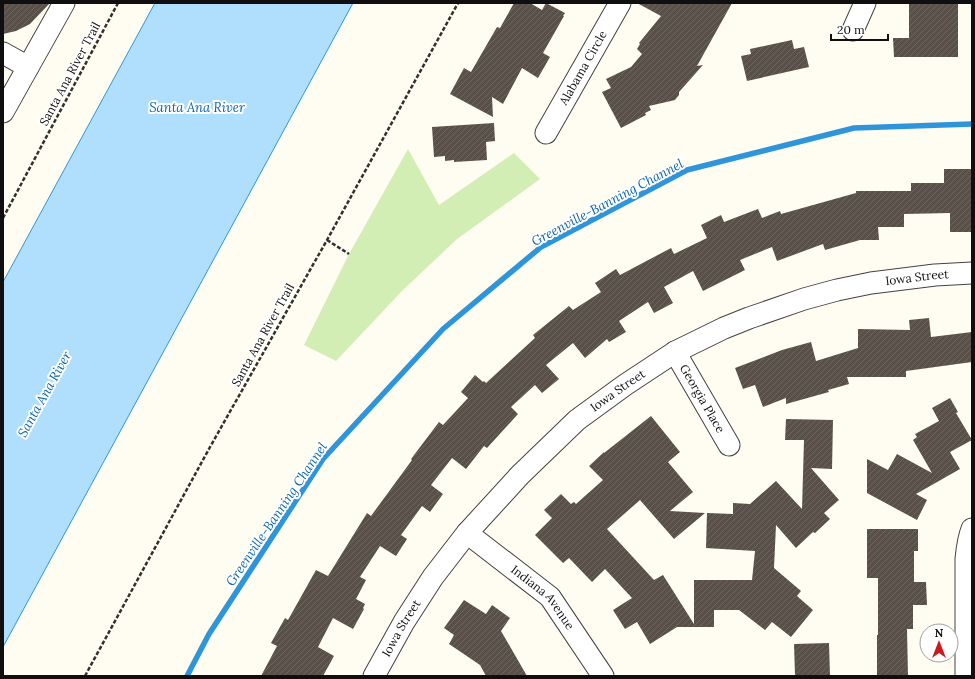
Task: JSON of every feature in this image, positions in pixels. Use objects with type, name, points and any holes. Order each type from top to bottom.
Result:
[{"type":"street","points":[[3,112],[64,3]]},
{"type":"street","name":"Alabama Circle","points":[[546,133],[620,3]]},
{"type":"street","points":[[853,30],[865,3]]},
{"type":"street","points":[[3,53],[28,67]]},
{"type":"street","name":"Iowa Street","points":[[374,676],[404,622],[433,577],[467,533],[520,475],[577,420],[625,385],[675,352],[724,328],[804,299],[871,283],[936,275],[972,273]]},
{"type":"street","name":"Georgia Place","points":[[675,352],[729,445]]},
{"type":"street","points":[[966,676],[966,559],[972,529]]},
{"type":"street","name":"Indiana Avenue","points":[[467,533],[550,597],[603,676]]},
{"type":"path","name":"Santa Ana River Trail","points":[[3,218],[118,3]]},
{"type":"path","name":"Santa Ana River Trail","points":[[85,676],[206,454],[327,240],[458,3]]},
{"type":"path","points":[[327,240],[349,254]]},
{"type":"green space","points":[[408,149],[439,205],[514,153],[540,179],[457,239],[402,291],[336,361],[304,345],[349,254]]},
{"type":"water","name":"Santa Ana River","points":[[155,3],[353,3],[3,647],[3,282]]},
{"type":"building","points":[[3,3],[50,3],[30,24],[16,31],[3,34]]},
{"type":"building","points":[[514,3],[530,3],[542,10],[546,3],[565,13],[543,53],[550,57],[538,78],[522,68],[503,104],[492,97],[493,117],[450,94],[464,68],[471,72],[497,27],[500,28]]},
{"type":"building","points":[[637,3],[732,3],[697,66],[703,65],[679,92],[679,95],[675,100],[649,106],[651,110],[645,113],[646,115],[621,128],[602,92],[611,88],[606,79],[631,67],[642,54],[637,49],[640,44],[639,43],[661,16]]},
{"type":"building","points":[[909,3],[958,3],[958,57],[894,57],[893,38],[909,38]]},
{"type":"building","points":[[792,40],[794,49],[804,47],[809,67],[747,81],[741,56],[751,54],[750,49]]},
{"type":"building","points":[[494,123],[495,141],[486,142],[487,160],[454,162],[454,160],[445,161],[445,156],[434,157],[432,127]]},
{"type":"building","points":[[944,169],[971,169],[971,232],[950,232],[950,213],[904,214],[904,227],[878,227],[879,240],[860,240],[825,250],[823,244],[777,261],[772,247],[740,260],[745,270],[703,291],[693,271],[664,287],[673,303],[654,313],[648,302],[619,321],[626,332],[609,342],[607,339],[585,358],[573,343],[546,365],[559,379],[542,393],[535,385],[511,407],[518,414],[487,448],[484,446],[466,469],[452,458],[431,485],[443,494],[430,512],[422,506],[401,535],[407,539],[396,556],[380,546],[360,577],[366,580],[356,599],[365,604],[364,609],[353,629],[333,618],[318,647],[334,656],[323,676],[261,676],[277,646],[271,643],[285,618],[288,620],[316,570],[328,576],[367,513],[371,516],[439,422],[443,425],[468,398],[461,392],[475,375],[486,383],[535,338],[533,335],[569,306],[573,310],[601,292],[595,283],[616,269],[620,275],[671,248],[674,254],[707,238],[701,225],[721,215],[724,222],[758,209],[762,218],[780,211],[781,214],[856,193],[856,191],[911,191],[911,183],[944,183]]},
{"type":"building","points":[[929,318],[931,337],[972,332],[972,362],[906,371],[906,377],[847,377],[849,384],[828,390],[829,392],[786,404],[786,398],[763,407],[755,385],[743,389],[735,368],[782,350],[811,342],[816,361],[858,348],[858,329],[910,330],[909,320]]},
{"type":"building","points":[[950,398],[958,412],[956,413],[972,440],[950,452],[960,469],[916,494],[927,500],[917,520],[867,493],[867,459],[888,470],[897,454],[932,473],[913,440],[917,437],[915,434],[939,421],[932,408]]},
{"type":"building","points":[[651,416],[680,452],[668,462],[693,492],[670,511],[705,513],[674,539],[640,500],[607,529],[654,580],[663,575],[694,624],[694,580],[752,580],[755,551],[706,548],[707,513],[733,514],[733,503],[750,504],[776,481],[802,509],[804,440],[785,440],[786,419],[833,420],[832,469],[811,468],[839,500],[824,513],[830,519],[796,548],[776,525],[774,568],[801,591],[797,596],[813,610],[791,637],[772,622],[765,630],[739,610],[714,610],[714,627],[677,627],[650,644],[637,622],[625,629],[613,610],[632,598],[605,569],[592,582],[569,558],[563,563],[535,535],[552,518],[544,510],[561,494],[571,504],[574,502],[576,504],[603,480],[589,466],[604,452]]},
{"type":"building","points":[[867,529],[918,529],[918,551],[914,551],[914,582],[926,582],[927,605],[913,605],[913,629],[907,629],[908,676],[877,676],[878,578],[867,578]]},
{"type":"building","points":[[464,600],[486,614],[492,605],[510,618],[501,631],[527,676],[486,676],[480,665],[449,644],[454,635],[444,628]]},
{"type":"building","points":[[829,643],[830,676],[795,676],[794,644]]},
{"type":"waterway","name":"Greenville-Banning Channel","points":[[187,676],[209,634],[323,459],[443,329],[541,247],[687,170],[854,128],[972,124]]}]
